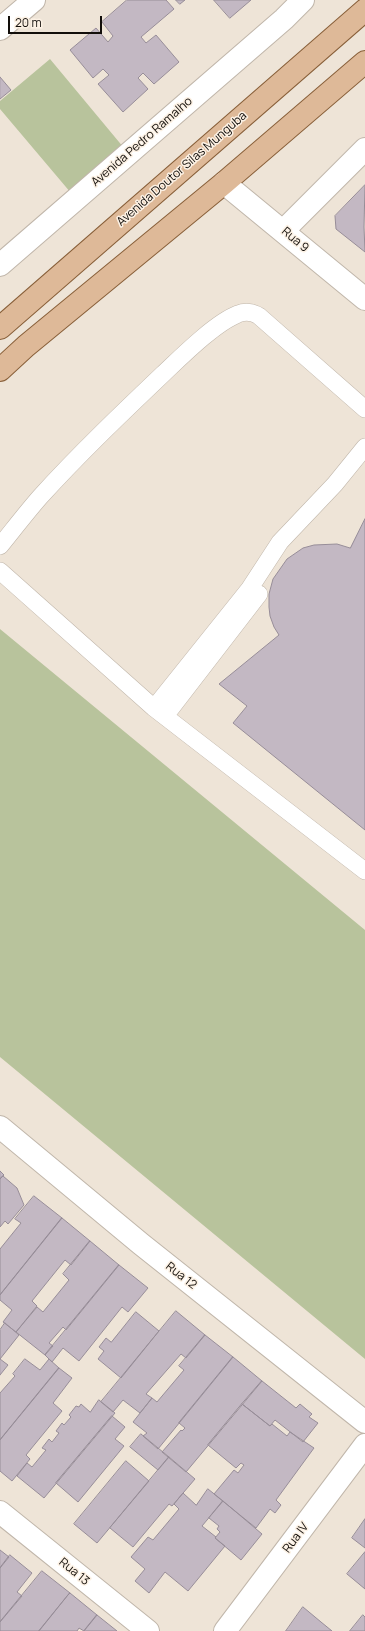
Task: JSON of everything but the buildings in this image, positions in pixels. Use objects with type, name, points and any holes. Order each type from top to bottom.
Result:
[{"type":"main road","name":"Avenida Doutor Silas Munguba","points":[[0,328],[365,10]]},
{"type":"main road","points":[[0,370],[26,346],[224,182],[365,62]]},
{"type":"street","points":[[0,30],[34,0]]},
{"type":"street","name":"Avenida Pedro Ramalho","points":[[0,264],[284,19],[303,0]]},
{"type":"street","points":[[283,231],[365,149]]},
{"type":"street","name":"Rua 9","points":[[224,182],[365,299]]},
{"type":"street","name":"Rua 12","points":[[0,1127],[141,1244],[365,1422]]},
{"type":"street","name":"Rua IV","points":[[225,1631],[365,1444]]},
{"type":"street","name":"Rua 13","points":[[0,1512],[148,1631]]},
{"type":"lane","points":[[0,546],[40,497],[124,411],[186,352],[219,326],[238,314],[249,312],[259,316],[365,409]]},
{"type":"lane","points":[[160,712],[250,588],[280,542],[335,484],[365,447]]},
{"type":"lane","points":[[160,712],[259,595],[288,550],[345,490],[365,462]]},
{"type":"lane","points":[[0,571],[160,712],[365,871]]},
{"type":"green space","points":[[50,59],[124,148],[71,193],[0,109],[0,101]]},
{"type":"green space","points":[[0,629],[365,930],[365,1359],[0,1057]]}]
